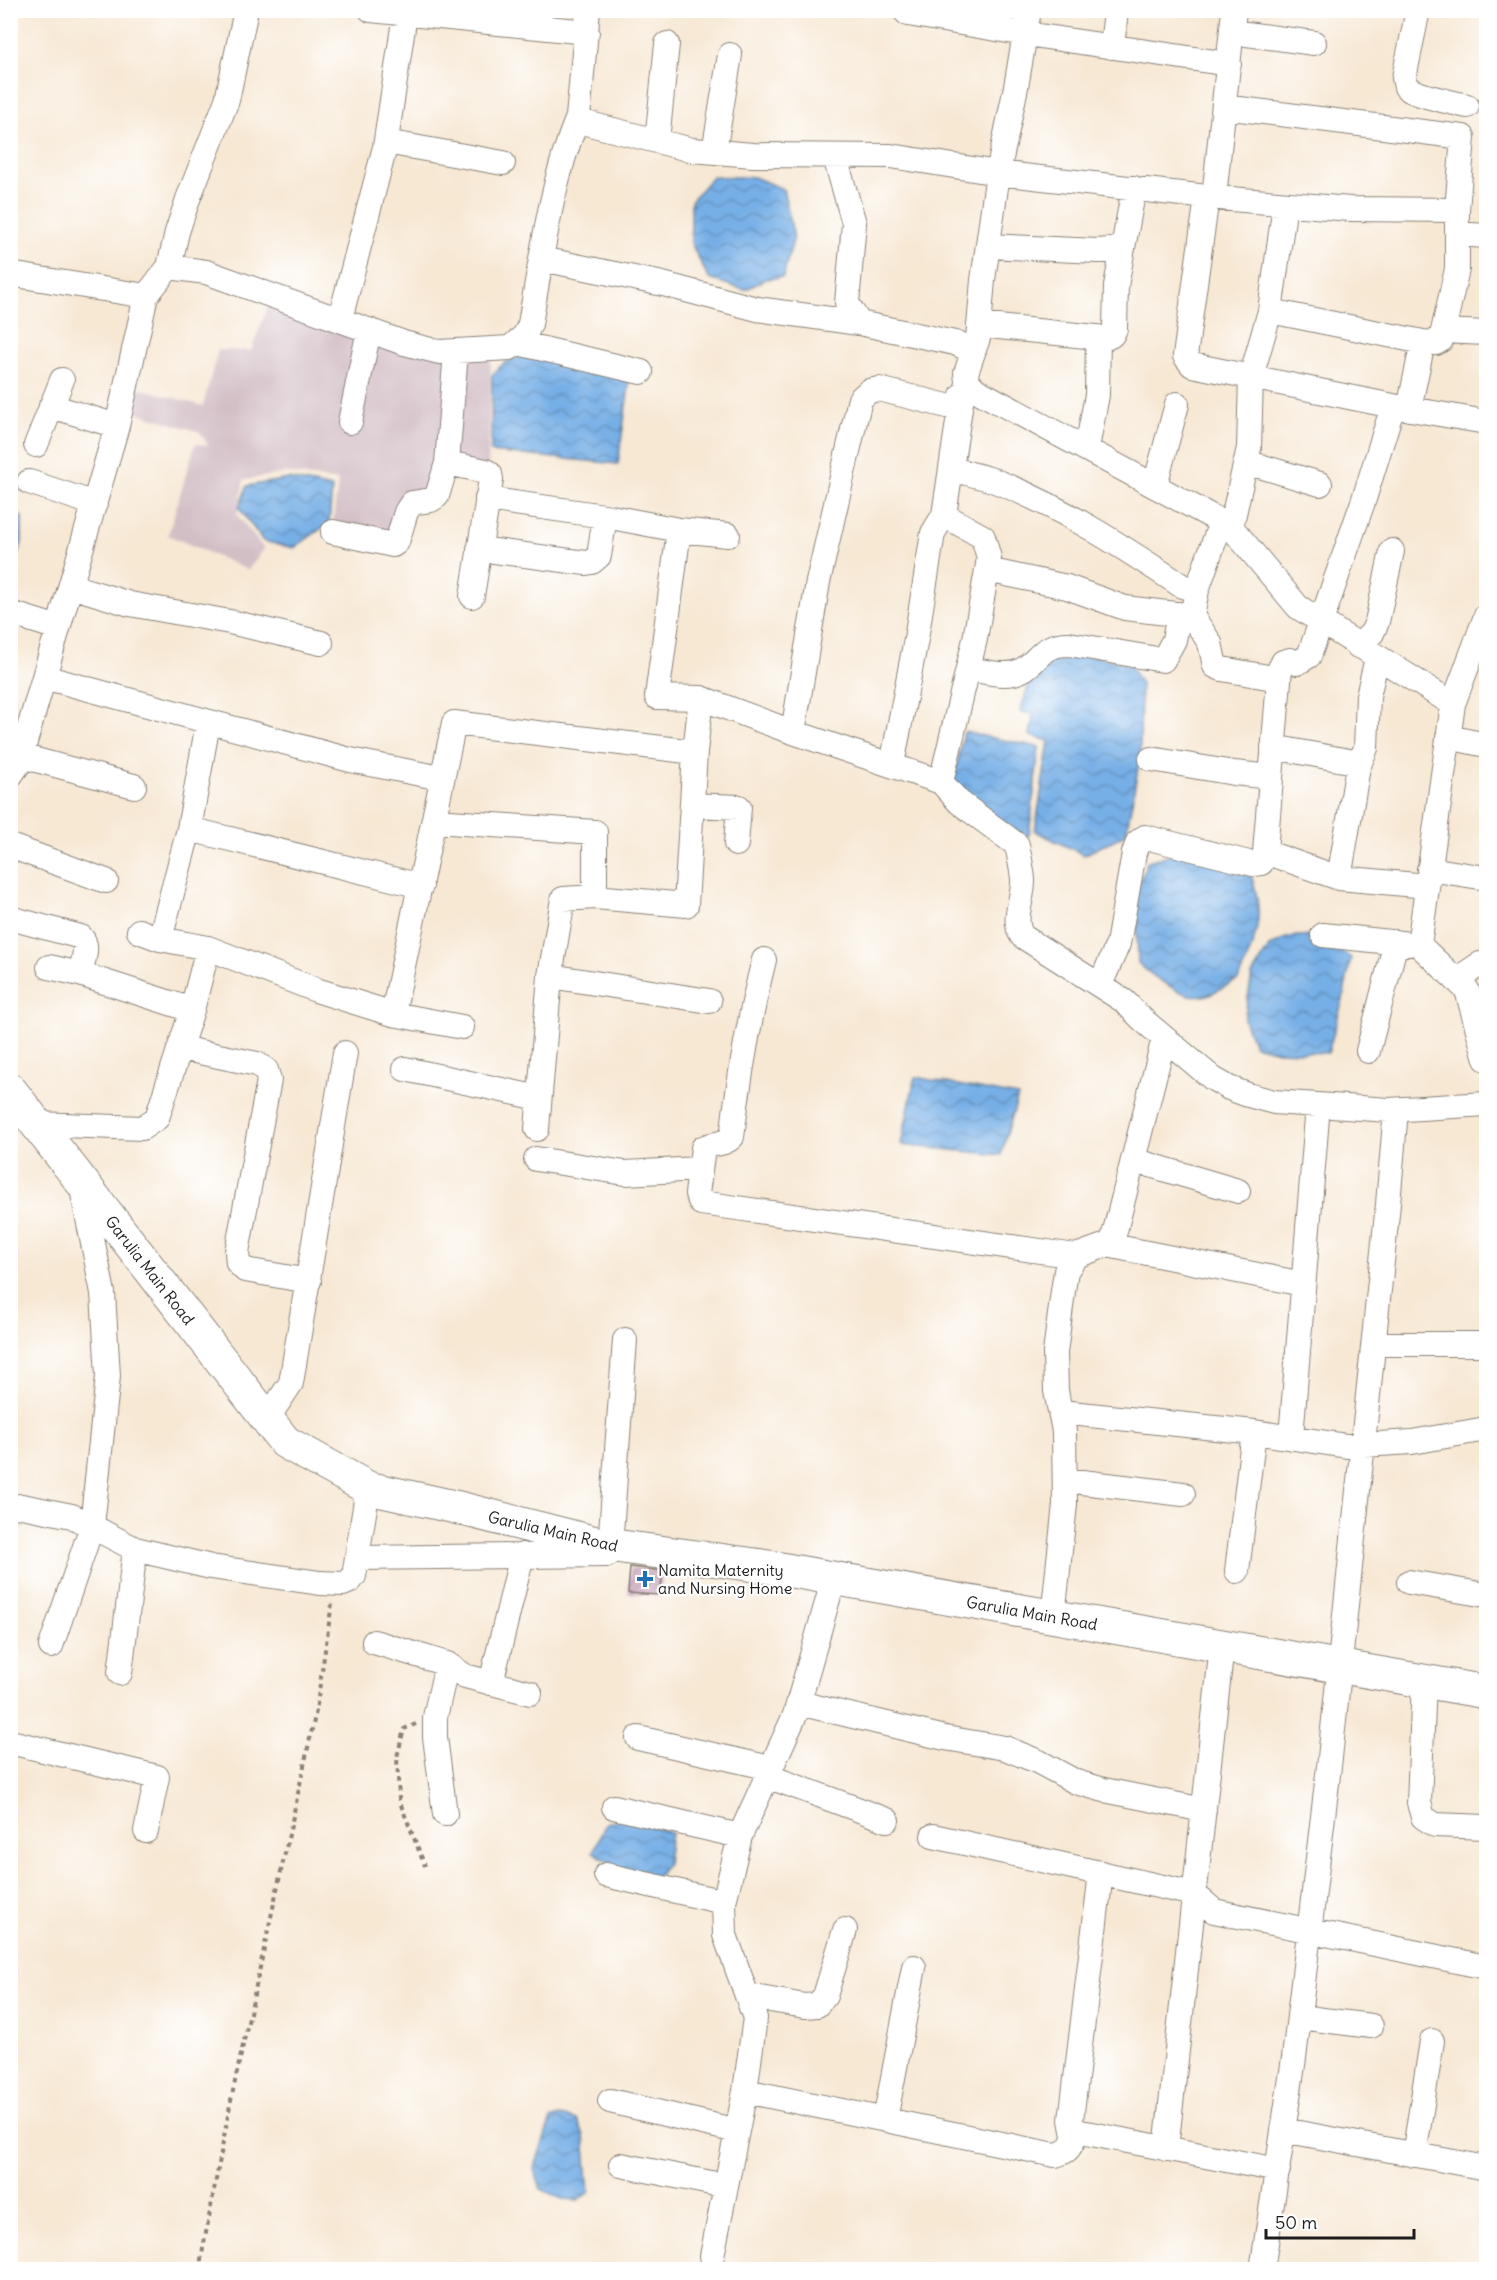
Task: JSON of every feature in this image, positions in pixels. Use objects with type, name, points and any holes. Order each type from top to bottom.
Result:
[{"type":"street","points":[[134,786],[16,756],[44,677],[95,504],[117,426],[146,296],[170,267],[177,232],[188,199],[227,100],[246,10]]},
{"type":"street","points":[[170,267],[206,272],[369,330],[439,352],[510,348],[525,335],[530,324],[565,152],[578,117],[588,21],[405,14],[371,10]]},
{"type":"street","points":[[904,10],[909,14],[1026,34],[1229,64]]},
{"type":"street","points":[[892,765],[933,533],[944,515],[959,409],[967,381],[966,373],[978,338],[998,173],[1029,10]]},
{"type":"street","points":[[1112,47],[1116,10]]},
{"type":"street","points":[[1100,985],[1118,944],[1134,853],[1138,842],[1145,837],[1253,864],[1260,863],[1265,852],[1279,679],[1283,662],[1290,660],[1296,663],[1309,656],[1401,408],[1433,337],[1457,269],[1457,210],[1463,137],[1477,107],[1413,93],[1406,87],[1404,78],[1418,10]]},
{"type":"street","points":[[340,319],[386,142],[405,14]]},
{"type":"street","points":[[1314,43],[1233,21],[1224,107],[1185,356],[1192,365],[1401,408],[1486,422]]},
{"type":"street","points":[[657,141],[667,44]]},
{"type":"street","points":[[714,152],[730,55]]},
{"type":"street","points":[[1224,107],[1463,137]]},
{"type":"street","points":[[578,117],[586,123],[692,150],[753,155],[891,156],[998,173],[1211,197],[1350,209],[1457,210]]},
{"type":"street","points":[[386,142],[503,163]]},
{"type":"street","points":[[835,157],[854,223],[846,303],[859,323]]},
{"type":"street","points":[[979,325],[1106,338],[1112,335],[1115,329],[1116,286],[1134,188]]},
{"type":"street","points":[[968,669],[1002,674],[1021,670],[1055,644],[1069,644],[1163,660],[1186,615],[1226,525],[1246,462],[1249,448],[1251,377],[1270,311],[1285,204]]},
{"type":"street","points":[[1457,234],[1486,236]]},
{"type":"street","points":[[988,246],[1122,249]]},
{"type":"street","points":[[542,259],[663,284],[757,309],[859,323],[956,343],[973,351]]},
{"type":"street","points":[[10,274],[146,296]]},
{"type":"street","points":[[1270,311],[1433,337],[1486,333]]},
{"type":"street","points":[[350,422],[369,330]]},
{"type":"street","points":[[1087,448],[1097,396],[1098,337]]},
{"type":"street","points":[[518,343],[641,372]]},
{"type":"street","points":[[333,532],[393,545],[397,542],[406,512],[412,503],[430,500],[437,496],[447,463],[456,352]]},
{"type":"street","points":[[36,445],[62,380]]},
{"type":"street","points":[[967,381],[976,390],[1226,525],[1298,607],[1453,704]]},
{"type":"street","points":[[793,732],[818,582],[860,399],[869,391],[879,389],[959,409]]},
{"type":"street","points":[[1155,485],[1177,404]]},
{"type":"street","points":[[51,406],[117,426]]},
{"type":"street","points":[[1246,462],[1320,484]]},
{"type":"street","points":[[447,463],[486,471],[490,474],[472,596]]},
{"type":"street","points":[[951,469],[994,481],[1028,497],[1105,536],[1182,586],[1197,590]]},
{"type":"street","points":[[29,482],[95,504]]},
{"type":"street","points":[[487,499],[605,516],[679,530],[728,535]]},
{"type":"street","points":[[941,782],[968,669],[989,558],[983,537],[944,515]]},
{"type":"street","points":[[479,549],[586,563],[599,556],[605,516]]},
{"type":"street","points":[[679,530],[657,697],[701,698],[941,782],[959,802],[1017,845],[1023,887],[1017,920],[1022,936],[1124,1001],[1164,1038],[1212,1078],[1229,1089],[1274,1102],[1396,1110],[1486,1104]]},
{"type":"street","points":[[1340,878],[1360,763],[1366,748],[1368,652],[1377,622],[1392,550]]},
{"type":"street","points":[[987,570],[1067,587],[1125,608],[1186,615],[1210,643],[1215,666],[1279,679]]},
{"type":"street","points":[[70,586],[130,604],[230,622],[321,643]]},
{"type":"street","points":[[10,613],[58,628]]},
{"type":"street","points":[[1368,1051],[1428,878],[1453,704],[1486,616]]},
{"type":"street","points":[[44,677],[350,760],[441,778]]},
{"type":"street","points":[[537,1129],[550,976],[563,899],[595,897],[686,905],[695,752],[701,698]]},
{"type":"street","points":[[208,723],[189,829],[150,935],[207,948],[316,990],[393,1014],[462,1027]]},
{"type":"street","points":[[393,1014],[454,723],[695,752]]},
{"type":"street","points":[[1448,737],[1486,745]]},
{"type":"street","points":[[1273,747],[1360,763]]},
{"type":"street","points":[[1151,759],[1271,777]]},
{"type":"street","points":[[692,805],[739,807],[736,844]]},
{"type":"street","points":[[435,821],[595,832],[595,897]]},
{"type":"street","points":[[189,829],[421,886]]},
{"type":"street","points":[[10,846],[106,881]]},
{"type":"street","points":[[1265,852],[1340,878],[1486,878]]},
{"type":"street","points":[[10,918],[81,937],[85,941],[86,948],[80,974]]},
{"type":"street","points":[[1323,935],[1407,944],[1456,980],[1467,990],[1481,1017],[1486,1059]]},
{"type":"street","points":[[37,1124],[142,1128],[156,1118],[192,1010],[207,948]]},
{"type":"street","points":[[764,960],[738,1088],[732,1137],[721,1144],[710,1144],[703,1148],[697,1194],[701,1203],[709,1205],[789,1214],[1076,1256],[1107,1245],[1112,1243],[1164,1038]]},
{"type":"street","points":[[1456,980],[1480,964],[1486,964]]},
{"type":"street","points":[[49,967],[80,974],[192,1010]]},
{"type":"street","points":[[550,976],[709,1001]]},
{"type":"street","points":[[180,1048],[257,1064],[266,1070],[269,1080],[237,1252],[238,1263],[245,1270],[309,1281]]},
{"type":"street","points":[[267,1419],[291,1383],[345,1053]]},
{"type":"street","points":[[405,1069],[539,1098]]},
{"type":"street","name":"Garulia Main Road","points":[[12,1096],[37,1124],[285,1442],[368,1488],[621,1547],[769,1567],[1486,1692]]},
{"type":"street","points":[[1291,1437],[1318,1105]]},
{"type":"street","points":[[1262,2270],[1278,2170],[1309,1932],[1374,1344],[1396,1110]]},
{"type":"street","points":[[536,1159],[626,1173],[699,1169]]},
{"type":"street","points":[[1133,1160],[1238,1191]]},
{"type":"street","points":[[51,1646],[92,1526],[108,1376],[103,1293],[81,1180]]},
{"type":"street","points":[[1107,1245],[1303,1284]]},
{"type":"street","points":[[1053,1617],[1065,1504],[1064,1431],[1056,1391],[1055,1353],[1066,1271],[1076,1256]]},
{"type":"street","points":[[357,1558],[612,1555],[621,1547],[625,1340]]},
{"type":"street","points":[[1374,1344],[1486,1344]]},
{"type":"street","points":[[1061,1412],[1254,1432],[1347,1446],[1412,1442],[1486,1429]]},
{"type":"street","points":[[1237,1571],[1254,1432]]},
{"type":"street","points":[[1065,1480],[1184,1494]]},
{"type":"street","points":[[10,1508],[22,1506],[72,1516],[135,1549],[211,1567],[343,1584],[354,1576],[368,1488]]},
{"type":"street","points":[[120,1673],[135,1549]]},
{"type":"street","points":[[490,1683],[522,1555]]},
{"type":"street","points":[[712,2256],[746,2091],[755,2018],[725,1935],[724,1902],[740,1836],[795,1716],[834,1578]]},
{"type":"street","points":[[1409,1582],[1486,1595]]},
{"type":"street","points":[[374,1642],[447,1664],[465,1676],[530,1693]]},
{"type":"street","points":[[1166,2148],[1222,1646]]},
{"type":"street","points":[[445,1814],[435,1737],[435,1717],[447,1664]]},
{"type":"street","points":[[1424,1682],[1419,1803],[1423,1817],[1435,1825],[1486,1824]]},
{"type":"street","points":[[799,1703],[945,1738],[1005,1748],[1039,1762],[1076,1782],[1104,1790],[1204,1810]]},
{"type":"street","points":[[638,1738],[769,1772],[887,1820]]},
{"type":"street","points":[[10,1742],[157,1777],[146,1831]]},
{"type":"street","points":[[614,1807],[740,1836]]},
{"type":"street","points":[[933,1836],[1194,1894],[1214,1911],[1486,1967]]},
{"type":"street","points":[[746,2091],[1054,2155],[1064,2153],[1070,2148],[1074,2136],[1071,2120],[1101,1874]]},
{"type":"street","points":[[606,1875],[724,1902]]},
{"type":"street","points":[[748,1996],[817,2006],[825,1996],[845,1930]]},
{"type":"street","points":[[885,2120],[914,1967]]},
{"type":"street","points":[[1299,2018],[1371,2026]]},
{"type":"street","points":[[1414,2155],[1432,2041]]},
{"type":"street","points":[[610,2101],[738,2131]]},
{"type":"street","points":[[1283,2130],[1486,2168]]},
{"type":"street","points":[[1074,2136],[1081,2132],[1278,2170]]},
{"type":"street","points":[[621,2165],[726,2186]]},
{"type":"path","points":[[198,2270],[231,2100],[315,1711],[335,1584]]},
{"type":"path","points":[[425,1866],[399,1800],[397,1757],[404,1729],[435,1717]]},
{"type":"shaded area","points":[[269,303],[491,356],[488,466],[444,464],[394,544],[333,522],[338,481],[286,473],[244,480],[237,515],[264,549],[248,570],[168,535],[195,444],[208,445],[200,432],[128,410],[132,386],[203,406],[218,350],[251,351]]},
{"type":"water","points":[[712,177],[754,177],[783,189],[794,237],[783,277],[766,279],[745,290],[709,279],[691,243],[691,201]]},
{"type":"water","points":[[526,354],[630,378],[618,464],[491,452],[492,375],[504,363]]},
{"type":"water","points":[[289,479],[332,488],[329,523],[294,548],[263,541],[239,508],[247,486]]},
{"type":"water","points":[[11,508],[22,517],[22,543],[14,563],[11,562]]},
{"type":"water","points":[[1062,648],[1130,665],[1141,684],[1140,758],[1126,834],[1084,855],[1035,831],[1049,741],[1030,736],[1033,714],[1020,712],[1032,676]]},
{"type":"water","points":[[964,732],[1039,747],[1029,836],[989,822],[953,782]]},
{"type":"water","points":[[1172,854],[1247,865],[1257,896],[1258,923],[1255,937],[1238,980],[1204,996],[1178,991],[1138,963],[1136,892],[1147,861]]},
{"type":"water","points":[[1311,935],[1315,948],[1339,949],[1351,958],[1343,999],[1328,1053],[1278,1051],[1254,1045],[1244,1020],[1252,975],[1269,947],[1288,937]]},
{"type":"water","points":[[915,1077],[1018,1096],[1001,1155],[901,1145]]},
{"type":"water","points":[[622,1818],[671,1833],[667,1863],[659,1875],[645,1878],[627,1873],[593,1852],[606,1823]]},
{"type":"water","points":[[560,2116],[577,2120],[584,2135],[589,2192],[579,2200],[562,2199],[541,2189],[534,2169],[551,2119]]},
{"type":"building","points":[[630,1567],[663,1571],[660,1595],[628,1593]]},
{"type":"place","name":"Namita Maternity and Nursing Home","points":[[645,1579]]}]
